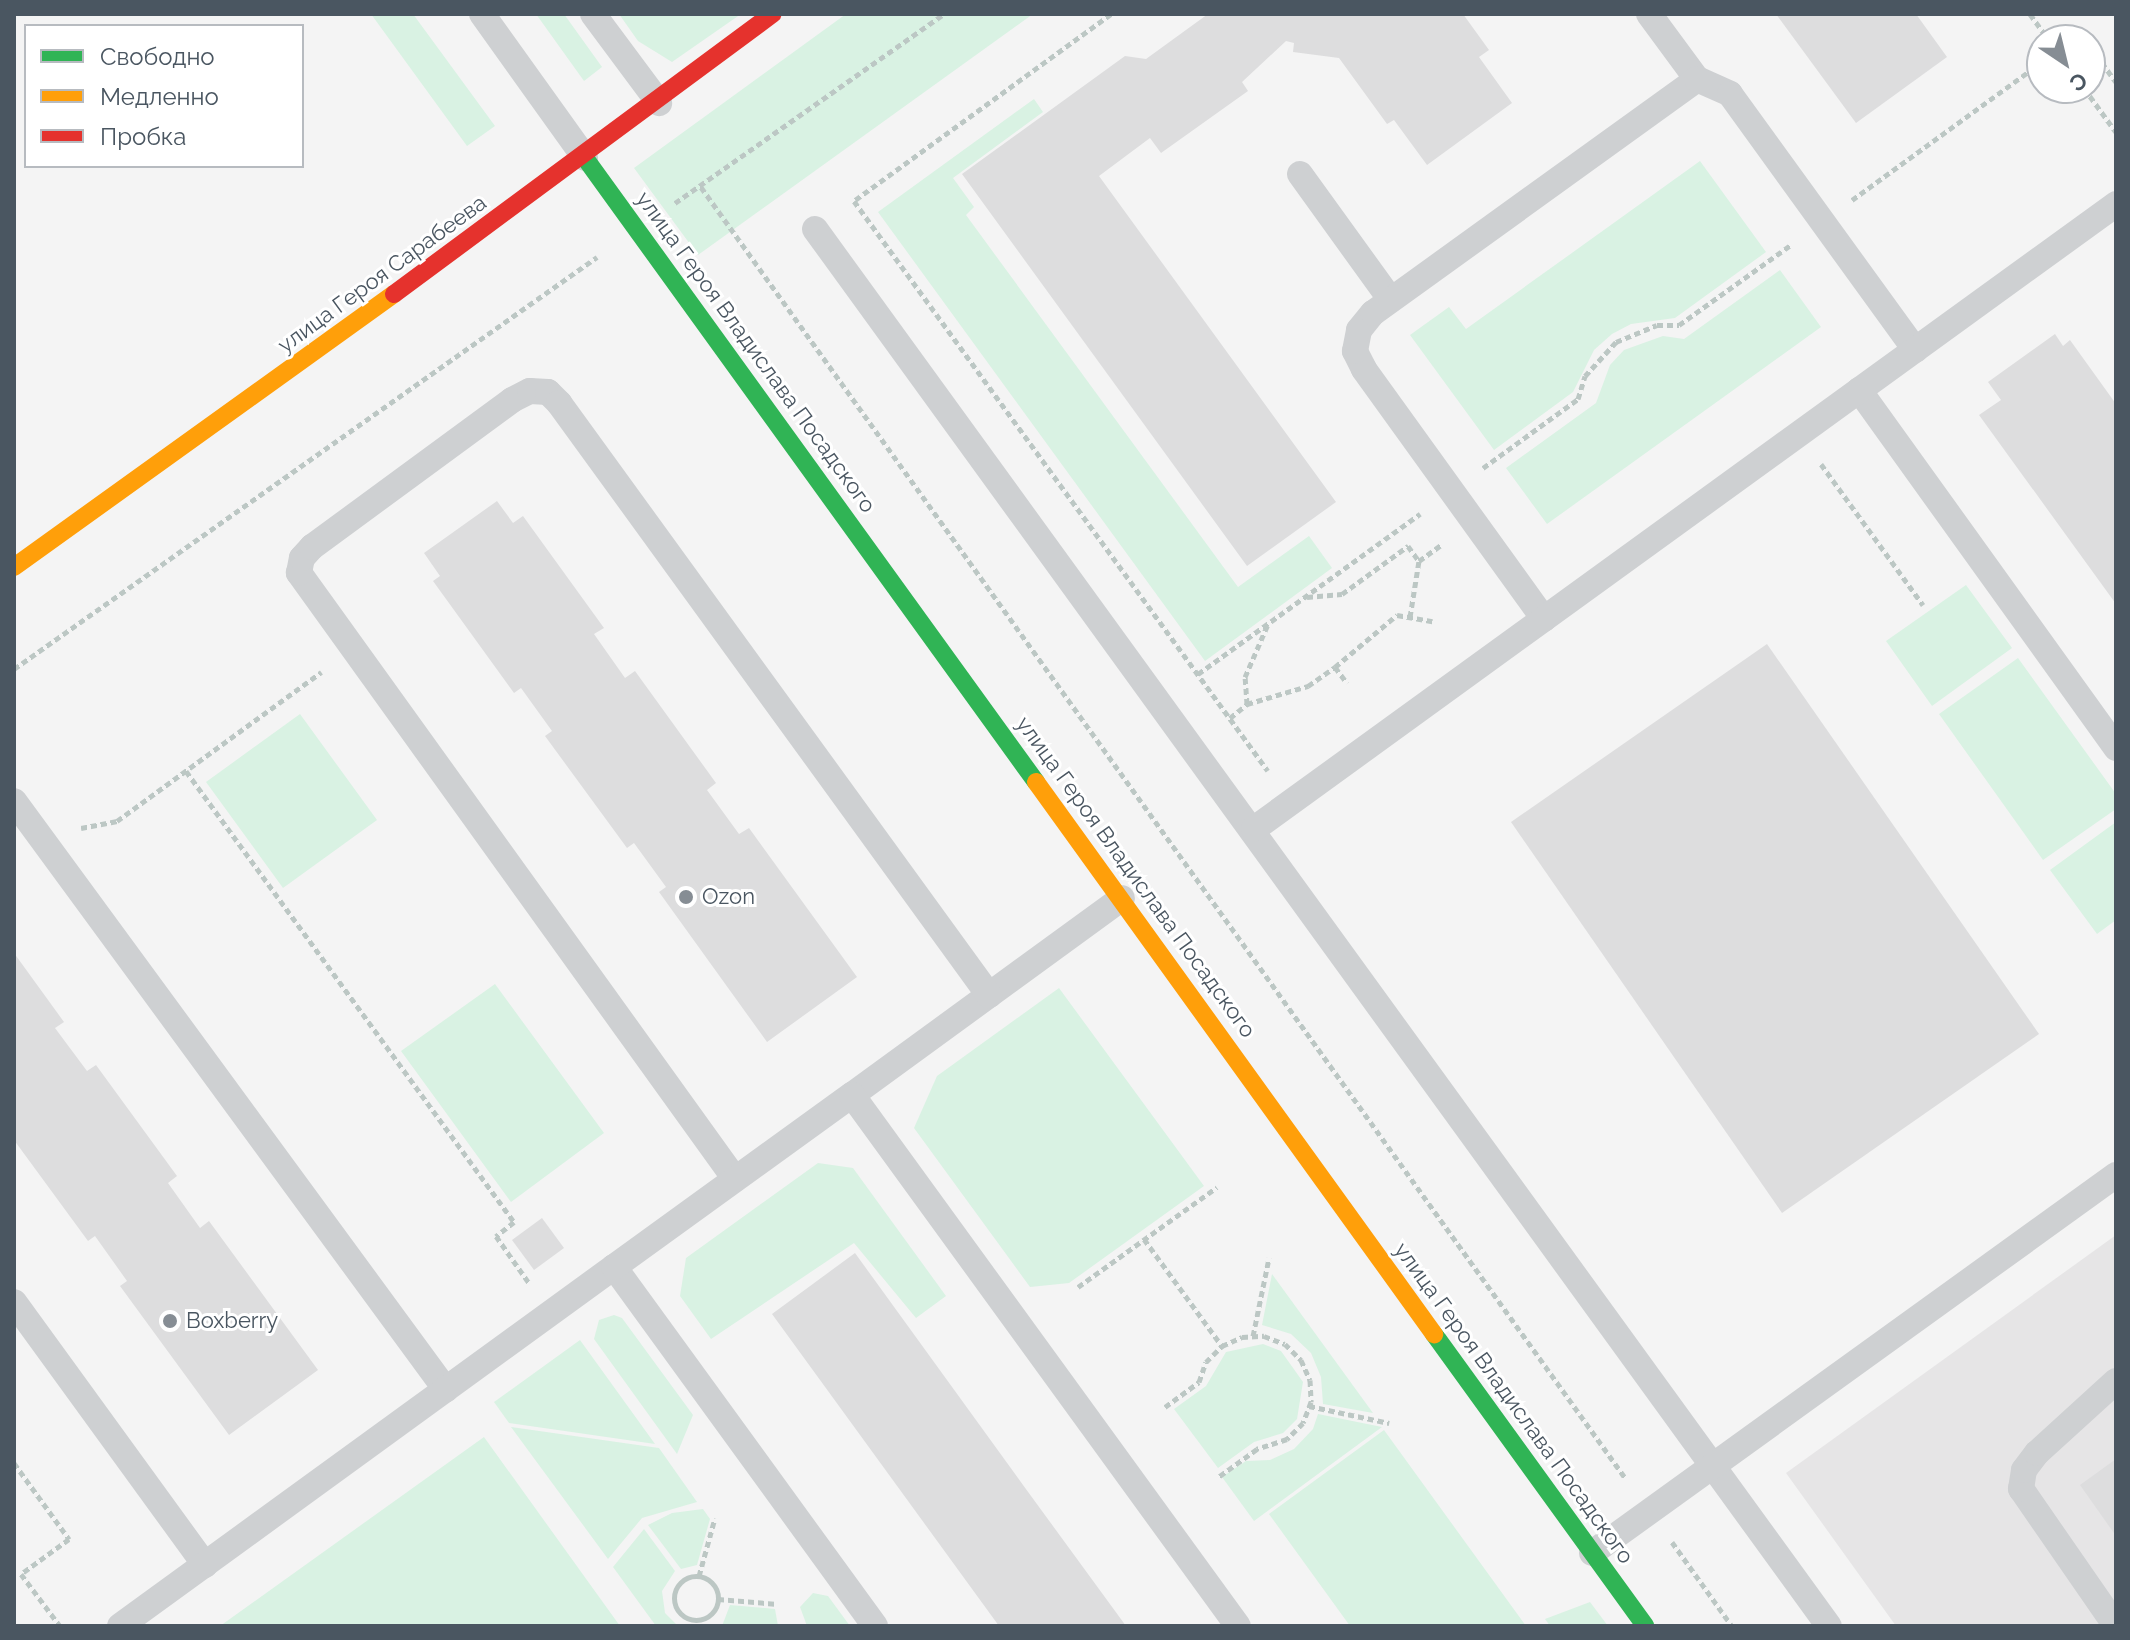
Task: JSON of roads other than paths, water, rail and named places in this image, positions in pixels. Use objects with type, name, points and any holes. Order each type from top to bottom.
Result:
[{"type":"street","name":"улица Героя Сарабеева","points":[[14,567],[585,158],[773,14]]},
{"type":"street","name":"улица Героя Владислава Посадского","points":[[585,158],[1645,1626]]},
{"type":"lane","points":[[482,14],[585,158]]},
{"type":"lane","points":[[593,14],[659,103]]},
{"type":"lane","points":[[1649,14],[1697,79],[1730,94],[1915,350]]},
{"type":"lane","points":[[1544,619],[1355,351],[1359,330],[1391,300],[1697,79]]},
{"type":"lane","points":[[1300,174],[1391,300]]},
{"type":"lane","points":[[1254,829],[2116,204]]},
{"type":"lane","points":[[815,229],[1254,829],[1710,1467],[1829,1626]]},
{"type":"lane","points":[[1859,390],[2116,748]]},
{"type":"lane","points":[[735,1179],[351,650],[299,573],[302,558],[512,400],[530,391],[548,392],[989,995]]},
{"type":"lane","points":[[14,801],[44,836],[446,1390]]},
{"type":"lane","points":[[120,1626],[1122,898]]},
{"type":"lane","points":[[852,1095],[1238,1626]]},
{"type":"lane","points":[[1592,1553],[2116,1175]]},
{"type":"lane","points":[[614,1267],[875,1626]]},
{"type":"lane","points":[[14,1302],[205,1565]]},
{"type":"lane","points":[[2116,1381],[2037,1453],[2024,1470],[2021,1489],[2116,1626]]},
{"type":"place","name":"Ozon","points":[[686,897]]},
{"type":"place","name":"Boxberry","points":[[170,1321]]}]
